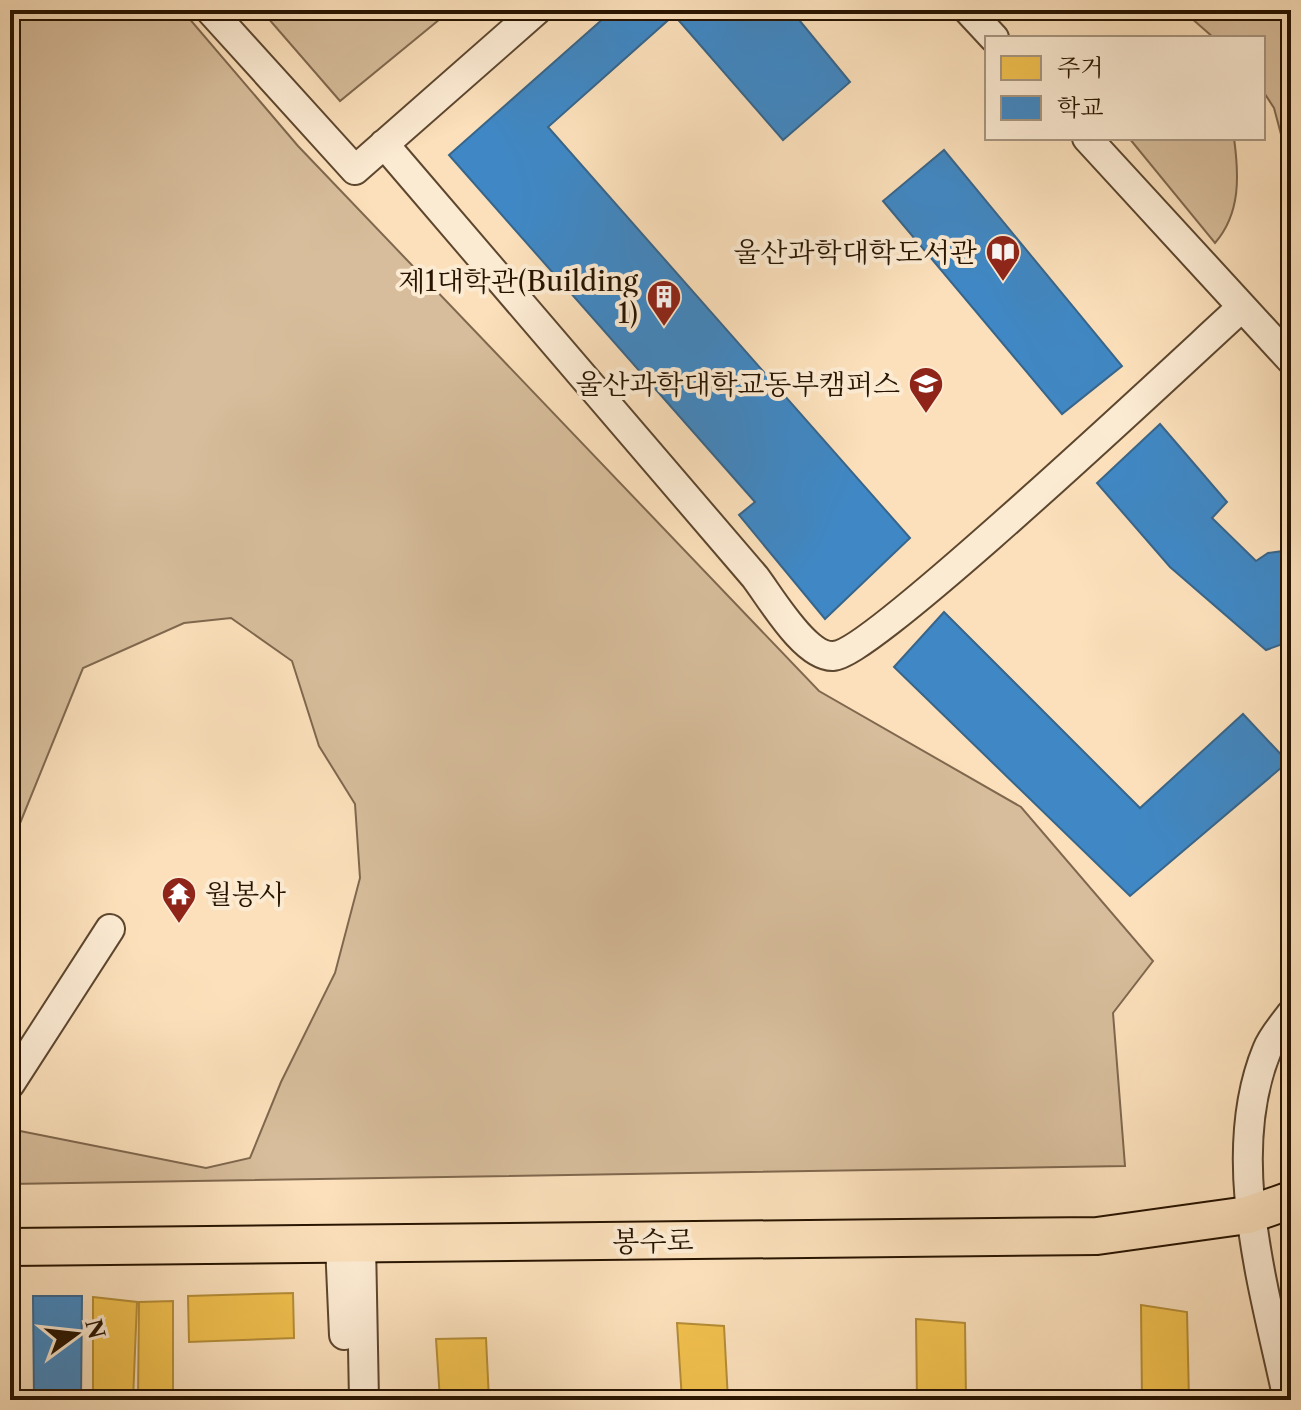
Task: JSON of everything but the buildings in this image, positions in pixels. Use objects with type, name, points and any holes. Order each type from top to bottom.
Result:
[{"type":"main road","name":"봉수로","points":[[10,1247],[1097,1236],[1248,1215],[1291,1200]]},
{"type":"street","points":[[210,10],[355,170],[537,10]]},
{"type":"street","points":[[968,10],[992,36]]},
{"type":"street","points":[[1089,140],[1291,360]]},
{"type":"street","points":[[384,144],[745,566],[805,643],[816,654],[830,657],[839,655],[882,625],[990,537],[1242,307]]},
{"type":"street","points":[[10,1084],[110,929]]},
{"type":"street","points":[[1288,1400],[1248,1215],[1251,1103],[1267,1047],[1291,1014]]},
{"type":"street","points":[[346,1369],[350,1244]]},
{"type":"street","points":[[350,1244],[364,1400]]},
{"type":"shaded area","points":[[10,10],[182,10],[298,146],[819,691],[1021,807],[1153,961],[1113,1013],[1125,1166],[10,1184],[10,1129],[206,1168],[250,1158],[281,1082],[335,973],[360,878],[355,804],[319,746],[292,661],[231,618],[184,623],[83,668],[10,848]]},
{"type":"shaded area","points":[[261,10],[451,10],[340,101]]},
{"type":"shaded area","points":[[1182,10],[1291,10],[1291,172],[1274,108],[1265,94],[1265,36],[1212,36]]},
{"type":"shaded area","points":[[1131,140],[1234,140],[1237,180],[1234,206],[1215,243]]},
{"type":"place","name":"울산과학대학도서관","points":[[1003,283]]},
{"type":"place","name":"제1대학관(Building 1)","points":[[664,328]]},
{"type":"place","name":"울산과학대학교동부캠퍼스","points":[[926,415]]},
{"type":"place","name":"월봉사","points":[[179,925]]}]
